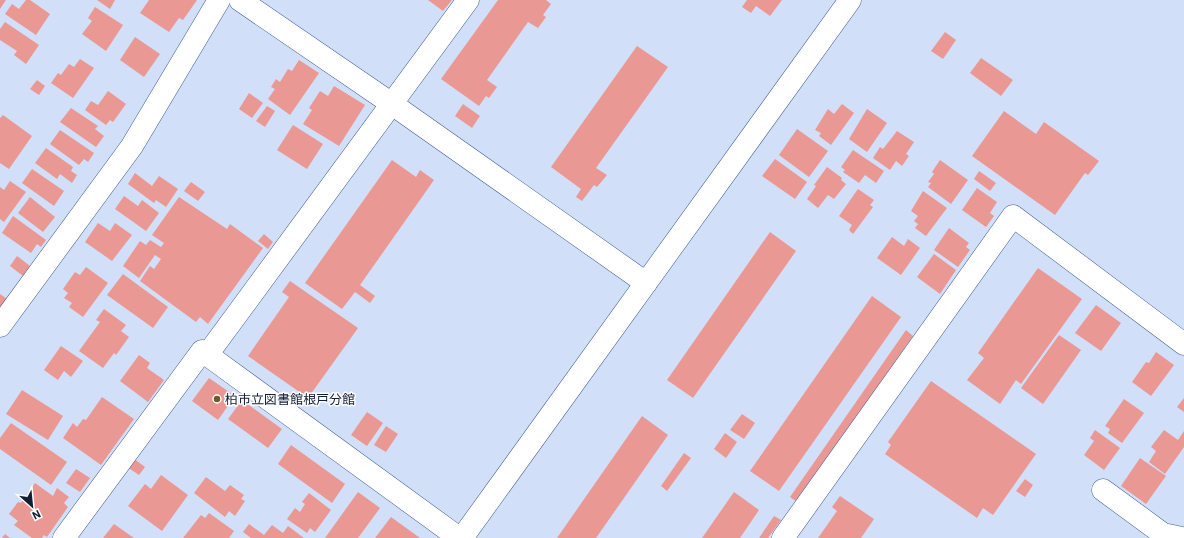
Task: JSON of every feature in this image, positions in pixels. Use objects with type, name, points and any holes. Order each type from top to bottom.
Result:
[{"type":"street","points":[[0,326],[132,146],[219,0]]},
{"type":"street","points":[[240,0],[392,104],[646,283]]},
{"type":"street","points":[[207,355],[468,0]]},
{"type":"street","points":[[462,538],[850,0]]},
{"type":"street","points":[[783,538],[1013,216],[1184,344]]},
{"type":"street","points":[[64,538],[202,351],[459,538]]},
{"type":"street","points":[[1103,490],[1162,534],[1182,538]]},
{"type":"building","points":[[0,0],[6,0],[0,9]]},
{"type":"building","points":[[26,0],[30,0],[50,14],[36,35],[5,14],[12,4],[19,9]]},
{"type":"building","points":[[97,0],[115,0],[110,9]]},
{"type":"building","points":[[149,0],[197,0],[183,20],[179,18],[169,32],[140,13]]},
{"type":"building","points":[[428,0],[452,0],[443,11]]},
{"type":"building","points":[[498,0],[546,0],[551,4],[543,15],[546,17],[538,28],[528,22],[487,80],[497,87],[489,98],[486,96],[479,106],[441,79]]},
{"type":"building","points":[[747,0],[782,0],[770,16],[756,6],[751,13],[742,7]]},
{"type":"building","points":[[95,7],[123,25],[106,51],[82,34],[92,21],[88,18]]},
{"type":"building","points":[[5,22],[39,45],[26,64],[14,55],[17,51],[0,40],[0,29]]},
{"type":"building","points":[[945,32],[956,40],[943,59],[931,51]]},
{"type":"building","points":[[135,37],[160,54],[144,77],[120,60]]},
{"type":"building","points":[[637,46],[668,67],[596,168],[607,175],[597,187],[594,185],[582,201],[576,197],[581,189],[551,167]]},
{"type":"building","points":[[981,58],[1013,80],[1001,96],[970,73]]},
{"type":"building","points":[[80,59],[94,68],[73,98],[51,83],[58,73],[61,75],[69,64],[74,67]]},
{"type":"building","points":[[299,60],[319,73],[290,115],[268,99],[275,89],[271,87],[276,79],[280,82],[288,69],[292,71]]},
{"type":"building","points":[[37,80],[45,86],[39,95],[30,89]]},
{"type":"building","points":[[334,86],[365,105],[339,146],[303,124],[312,110],[309,108],[320,91],[328,96]]},
{"type":"building","points":[[108,91],[126,104],[113,122],[110,120],[106,125],[85,110],[91,101],[98,105]]},
{"type":"building","points":[[249,93],[263,103],[252,118],[239,109]]},
{"type":"building","points":[[463,104],[480,116],[472,128],[455,116]]},
{"type":"building","points":[[842,104],[854,113],[831,145],[819,136],[821,133],[815,130],[828,109],[834,114]]},
{"type":"building","points":[[267,106],[275,111],[265,127],[256,121]]},
{"type":"building","points":[[71,108],[98,126],[95,129],[104,136],[96,147],[60,122]]},
{"type":"building","points":[[867,109],[887,123],[867,152],[849,139]]},
{"type":"building","points":[[1004,111],[1036,134],[1044,122],[1099,161],[1088,175],[1085,173],[1055,215],[972,156]]},
{"type":"building","points":[[3,115],[32,136],[9,169],[0,163],[0,118]]},
{"type":"building","points":[[293,125],[323,144],[307,169],[277,150]]},
{"type":"building","points":[[797,129],[828,151],[809,177],[779,155]]},
{"type":"building","points":[[60,130],[94,153],[88,162],[84,159],[79,165],[50,144]]},
{"type":"building","points":[[897,131],[914,142],[906,154],[909,156],[902,166],[896,161],[890,170],[873,158],[880,147],[883,149]]},
{"type":"building","points":[[46,148],[73,167],[71,171],[77,175],[72,183],[60,174],[57,179],[35,163]]},
{"type":"building","points":[[853,150],[884,171],[876,183],[865,175],[859,183],[843,172],[845,170],[841,167]]},
{"type":"building","points":[[775,159],[807,182],[795,199],[762,176]]},
{"type":"building","points":[[392,160],[416,177],[420,170],[434,180],[360,285],[375,296],[370,303],[355,292],[342,309],[305,283]]},
{"type":"building","points":[[940,160],[968,180],[951,204],[928,187],[931,183],[928,182],[934,174],[932,172]]},
{"type":"building","points":[[827,167],[842,178],[841,180],[846,184],[834,199],[828,195],[818,208],[807,199],[816,186],[814,185]]},
{"type":"building","points":[[32,169],[64,191],[54,206],[22,183]]},
{"type":"building","points":[[979,171],[996,183],[990,191],[974,179]]},
{"type":"building","points":[[135,173],[152,186],[159,176],[178,189],[166,207],[156,200],[154,203],[128,184]]},
{"type":"building","points":[[10,181],[26,192],[4,222],[0,219],[0,187],[4,190]]},
{"type":"building","points":[[191,182],[205,192],[198,201],[184,191]]},
{"type":"building","points":[[977,188],[997,202],[990,213],[994,216],[986,227],[962,210]]},
{"type":"building","points":[[858,189],[874,200],[870,205],[873,207],[853,234],[849,230],[852,225],[839,216]]},
{"type":"building","points":[[923,191],[947,208],[926,236],[915,228],[918,224],[914,221],[918,216],[911,211]]},
{"type":"building","points":[[124,196],[138,206],[142,200],[159,213],[146,231],[115,209]]},
{"type":"building","points":[[30,197],[55,217],[43,232],[18,213]]},
{"type":"building","points":[[179,197],[227,229],[230,224],[263,248],[208,324],[200,317],[196,322],[140,281],[150,266],[154,269],[161,259],[155,255],[139,278],[123,266],[140,241],[146,245],[150,240],[161,247],[164,243],[152,235]]},
{"type":"building","points":[[13,216],[46,240],[41,247],[37,244],[31,253],[2,233]]},
{"type":"building","points":[[98,223],[110,231],[115,223],[132,235],[112,261],[85,242]]},
{"type":"building","points":[[949,228],[969,243],[966,247],[970,250],[958,267],[934,250]]},
{"type":"building","points":[[770,232],[796,251],[693,398],[667,380]]},
{"type":"building","points":[[264,234],[273,242],[268,249],[258,241]]},
{"type":"building","points":[[892,237],[904,246],[908,239],[920,248],[901,275],[877,258]]},
{"type":"building","points":[[934,254],[956,270],[940,294],[917,277]]},
{"type":"building","points":[[17,256],[30,266],[23,276],[10,266]]},
{"type":"building","points":[[86,267],[108,283],[83,317],[69,307],[72,303],[64,298],[68,293],[63,289],[75,272],[80,275]]},
{"type":"building","points":[[1038,268],[1082,299],[1021,384],[1016,380],[1000,404],[967,380],[984,358],[978,353]]},
{"type":"building","points":[[123,274],[168,307],[153,328],[107,295]]},
{"type":"building","points":[[290,281],[358,328],[308,398],[248,356],[289,297],[282,292]]},
{"type":"building","points":[[0,294],[7,299],[0,309]]},
{"type":"building","points":[[872,296],[901,317],[779,491],[750,471]]},
{"type":"building","points":[[1096,305],[1121,323],[1101,351],[1075,333]]},
{"type":"building","points":[[104,309],[126,325],[121,331],[129,337],[116,355],[114,353],[103,368],[79,351],[100,322],[96,320]]},
{"type":"building","points":[[906,330],[913,336],[797,502],[790,497]]},
{"type":"building","points":[[1059,335],[1081,350],[1043,404],[1021,388]]},
{"type":"building","points":[[61,346],[83,361],[71,377],[64,371],[58,380],[44,370]]},
{"type":"building","points":[[1156,352],[1174,365],[1151,396],[1132,382],[1146,362],[1149,363]]},
{"type":"building","points":[[139,355],[150,363],[147,368],[164,380],[148,402],[120,381]]},
{"type":"building","points":[[209,378],[235,396],[218,420],[192,401]]},
{"type":"building","points":[[931,381],[1036,454],[993,515],[983,508],[977,518],[885,454],[891,445],[888,442]]},
{"type":"building","points":[[22,390],[63,416],[48,440],[6,414]]},
{"type":"building","points":[[102,397],[134,419],[101,465],[63,438],[73,423],[77,427],[83,419],[86,420]]},
{"type":"building","points":[[1184,398],[1184,412],[1177,407]]},
{"type":"building","points":[[1124,399],[1144,413],[1122,443],[1108,433],[1110,429],[1105,426]]},
{"type":"building","points":[[242,400],[282,429],[268,448],[228,419]]},
{"type":"building","points":[[367,412],[383,423],[367,446],[351,435]]},
{"type":"building","points":[[742,414],[755,423],[744,439],[730,430]]},
{"type":"building","points":[[642,416],[668,435],[596,538],[557,538]]},
{"type":"building","points":[[11,423],[67,462],[51,485],[0,449],[0,438]]},
{"type":"building","points":[[386,426],[398,434],[386,452],[374,445]]},
{"type":"building","points":[[1095,430],[1120,448],[1104,470],[1084,455],[1094,441],[1090,438]]},
{"type":"building","points":[[1164,430],[1178,440],[1184,431],[1184,447],[1165,474],[1149,462],[1156,451],[1151,447]]},
{"type":"building","points":[[725,433],[737,442],[726,458],[714,449]]},
{"type":"building","points":[[291,445],[345,484],[332,503],[278,464]]},
{"type":"building","points":[[684,453],[691,458],[667,491],[661,486]]},
{"type":"building","points":[[133,458],[145,467],[139,475],[127,467]]},
{"type":"building","points":[[1140,458],[1166,476],[1146,504],[1121,486]]},
{"type":"building","points":[[76,469],[90,478],[80,492],[66,483]]},
{"type":"building","points":[[161,475],[188,495],[162,531],[128,506],[145,484],[151,489]]},
{"type":"building","points":[[206,477],[225,491],[230,485],[244,495],[241,499],[245,501],[235,516],[229,511],[225,517],[194,493]]},
{"type":"building","points":[[1025,479],[1033,485],[1025,497],[1016,491]]},
{"type":"building","points":[[35,483],[53,496],[57,488],[69,497],[64,503],[68,507],[47,537],[44,535],[42,538],[32,538],[14,525],[18,521],[9,514],[18,502],[21,503]]},
{"type":"building","points":[[358,492],[380,508],[358,538],[325,538]]},
{"type":"building","points":[[734,492],[759,510],[740,538],[702,538]]},
{"type":"building","points":[[309,493],[331,510],[315,532],[310,528],[307,533],[287,519],[295,508],[300,512],[305,504],[302,502]]},
{"type":"building","points":[[840,496],[874,519],[861,538],[818,538],[837,511],[832,507]]},
{"type":"building","points":[[209,513],[234,531],[229,538],[183,538],[201,515],[205,518]]},
{"type":"building","points":[[774,516],[781,520],[768,538],[759,538]]},
{"type":"building","points":[[391,517],[420,538],[375,538]]},
{"type":"building","points":[[114,524],[134,538],[103,538]]},
{"type":"building","points":[[249,524],[264,535],[272,525],[283,533],[288,526],[304,538],[251,538],[243,532]]},
{"type":"building","points":[[5,534],[10,538],[2,538]]},
{"type":"place","name":"柏市立図書館根戸分館","points":[[217,399]]}]
